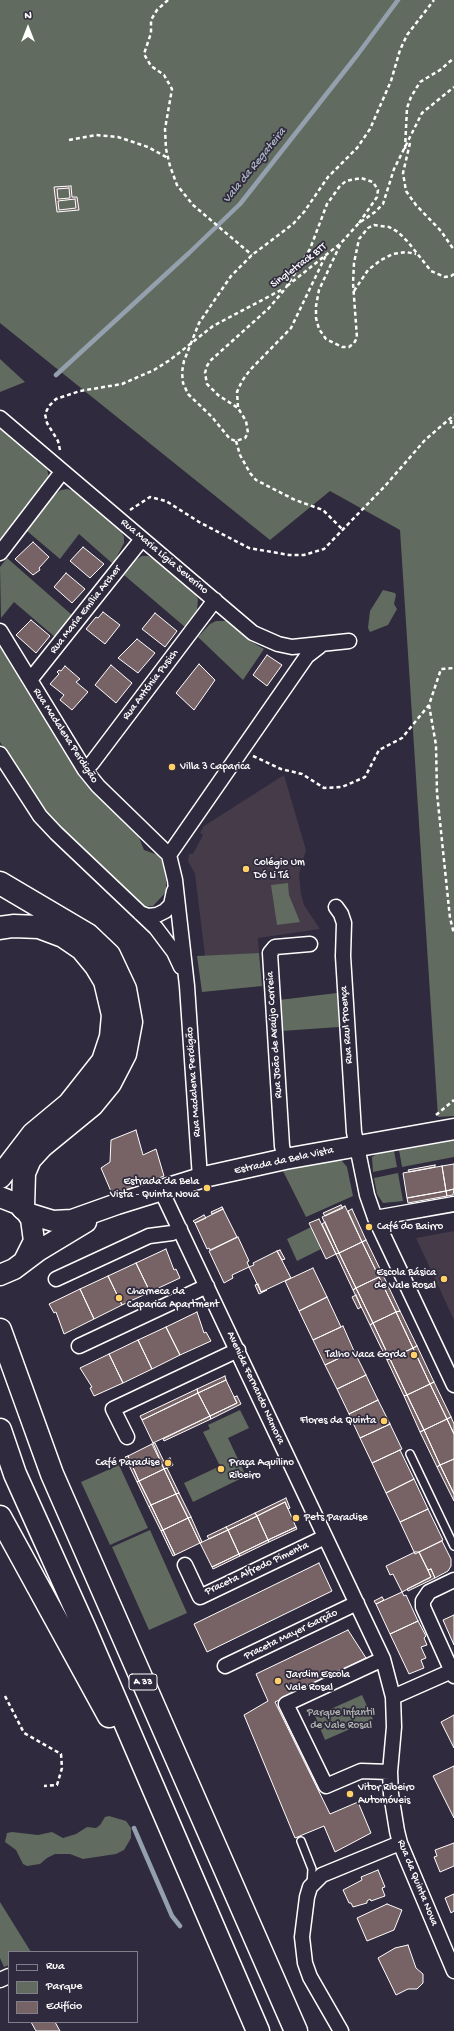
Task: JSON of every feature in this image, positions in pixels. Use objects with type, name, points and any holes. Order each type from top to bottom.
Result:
[{"type":"highway","points":[[0,883],[88,935],[109,955],[125,989],[131,1022],[125,1054],[110,1084],[92,1105],[42,1146],[30,1159],[24,1173],[25,1210]]},
{"type":"highway","points":[[0,928],[13,926],[39,927],[63,936],[82,949],[96,966],[105,981],[110,996],[113,1015],[111,1037],[103,1061],[69,1104],[33,1134],[0,1177]]},
{"type":"highway","name":"A 33","points":[[0,1330],[52,1474],[296,2031]]},
{"type":"highway","name":"A 33","points":[[0,1430],[16,1474],[84,1627],[258,2031]]},
{"type":"highway","points":[[0,1517],[174,1837]]},
{"type":"street","name":"Rua Maria Lígia Severino","points":[[0,418],[253,632],[264,639],[292,647],[348,642]]},
{"type":"street","points":[[0,553],[59,469]]},
{"type":"street","name":"Rua Maria Emília Archer","points":[[30,680],[142,539]]},
{"type":"street","name":"Rua Antónia Pusich","points":[[85,770],[92,763],[215,600]]},
{"type":"street","name":"Rua Madalena Perdigão","points":[[0,631],[85,770],[98,786],[169,855],[175,880],[187,986],[200,1178]]},
{"type":"street","points":[[169,855],[307,656],[321,645]]},
{"type":"street","name":"Rua Madalena Perdigão","points":[[0,754],[40,816],[156,928],[174,952],[187,986]]},
{"type":"street","points":[[140,913],[152,916],[165,911],[171,905],[174,895],[175,880]]},
{"type":"street","name":"Rua Raul Proença","points":[[336,907],[341,914],[344,924],[343,956],[355,1146],[367,1195],[375,1218],[454,1385]]},
{"type":"street","name":"Rua João de Araújo Correia","points":[[286,1159],[282,1146],[270,952],[275,947],[310,944]]},
{"type":"street","name":"Estrada da Bela Vista","points":[[116,1204],[200,1178],[286,1159],[454,1129]]},
{"type":"street","name":"Avenida Fernando Namora","points":[[161,1190],[383,1659],[393,1697]]},
{"type":"street","points":[[0,1197],[12,1201],[25,1210],[43,1219],[63,1222],[83,1218],[116,1204]]},
{"type":"street","points":[[4,1274],[38,1250],[116,1204]]},
{"type":"street","points":[[375,1218],[454,1204]]},
{"type":"street","points":[[24,1261],[29,1255],[34,1241],[33,1226],[25,1210]]},
{"type":"street","points":[[56,1279],[149,1236],[172,1233],[180,1229]]},
{"type":"street","points":[[79,1346],[207,1286]]},
{"type":"street","points":[[127,1437],[113,1409],[238,1350]]},
{"type":"street","name":"Praceta Alfredo Pimenta","points":[[185,1565],[200,1597],[325,1537]]},
{"type":"street","points":[[393,1697],[453,1672],[423,1607],[423,1601],[429,1592],[454,1580]]},
{"type":"street","name":"Praceta Mayer Garção","points":[[226,1666],[357,1603]]},
{"type":"street","points":[[383,1659],[286,1704],[326,1786],[361,1771],[390,1772]]},
{"type":"street","name":"Rua da Quinta Nova","points":[[393,1697],[394,1727],[390,1772],[393,1807],[400,1843],[454,1971]]},
{"type":"street","points":[[341,2031],[310,1977],[305,1963],[302,1937],[307,1897],[310,1887],[322,1875],[400,1843]]},
{"type":"lane","points":[[410,1454],[454,1546]]},
{"type":"lane","points":[[301,1841],[312,1869],[310,1887]]},
{"type":"path","points":[[168,0],[157,10],[151,20],[151,33],[144,54],[151,66],[164,75],[172,89],[165,128],[168,158],[177,185],[193,205],[252,255]]},
{"type":"path","points":[[326,255],[291,328],[250,370],[236,392],[238,408],[246,421],[248,433],[245,438],[236,441],[230,439],[212,417],[188,394],[183,383],[182,372],[184,361],[200,323],[219,292],[231,276],[252,255],[294,224],[328,177],[357,148],[370,129],[391,81],[400,50],[407,35],[434,0]]},
{"type":"path","points":[[405,150],[407,108],[411,97],[420,82],[440,70],[454,58]]},
{"type":"path","name":"Singletrack BTT","points":[[59,469],[60,452],[58,441],[47,423],[45,414],[49,406],[56,399],[67,394],[122,384],[138,378],[170,360],[213,326],[285,288],[341,243],[359,223],[376,212],[383,204],[394,169],[411,138],[422,113],[454,87]]},
{"type":"path","points":[[69,140],[96,135],[118,137],[148,147],[168,158]]},
{"type":"path","points":[[411,138],[403,173],[406,191],[441,231],[454,250]]},
{"type":"path","points":[[238,408],[218,395],[207,384],[205,373],[206,366],[269,308],[285,288],[310,249],[327,204],[334,193],[346,181],[361,178],[373,182],[378,190],[377,197],[359,223]]},
{"type":"path","points":[[341,243],[320,290],[316,306],[316,318],[319,329],[326,339],[342,347],[349,347],[354,344],[357,338],[354,291],[356,250],[359,239],[368,228],[382,225],[389,227],[398,232],[408,242],[431,271],[445,277],[454,274]]},
{"type":"path","points":[[354,291],[368,270],[381,260],[393,254],[406,252],[417,254]]},
{"type":"path","points":[[118,519],[150,497],[166,501],[199,522],[249,548],[290,555],[304,555],[324,549],[385,486],[425,440],[454,416]]},
{"type":"path","points":[[451,419],[451,424],[454,428]]},
{"type":"path","points":[[236,441],[240,455],[250,474],[256,480],[295,500],[323,510],[342,529]]},
{"type":"path","points":[[243,748],[266,763],[281,769],[302,774],[324,788],[342,787],[365,776],[379,750],[402,738],[429,705],[441,669],[454,668]]},
{"type":"path","points":[[429,705],[436,745],[437,793],[450,918],[454,934]]},
{"type":"path","points":[[5,1696],[24,1733],[61,1754],[62,1768],[56,1785],[44,1786]]},
{"type":"shaded area","name":"Colégio Um Dó Li Tá","points":[[284,775],[306,850],[299,874],[301,894],[304,905],[320,929],[258,938],[259,953],[205,956],[195,874],[188,861],[189,854],[193,854],[203,835],[200,833],[204,826]]},
{"type":"shaded area","name":"Escola Básica de Vale Rosal","points":[[454,1231],[454,1320],[416,1238]]},
{"type":"green space","points":[[0,0],[454,0],[454,1116],[438,1117],[400,530],[330,491],[270,540],[0,323]]},
{"type":"green space","points":[[0,359],[25,382],[0,392]]},
{"type":"green space","points":[[0,424],[46,464],[49,478],[0,543]]},
{"type":"green space","points":[[67,489],[75,491],[121,531],[124,537],[124,543],[113,564],[79,534],[60,559],[27,531],[54,495],[61,490]]},
{"type":"green space","points":[[142,556],[148,556],[154,559],[194,593],[198,599],[197,611],[185,627],[124,575],[137,559]]},
{"type":"green space","points":[[7,558],[72,615],[55,637],[14,602],[1,618],[0,567]]},
{"type":"green space","points":[[383,590],[395,593],[394,604],[397,609],[388,625],[370,632],[368,628],[370,611]]},
{"type":"green space","points":[[216,621],[227,621],[250,641],[264,649],[243,680],[198,637],[210,624]]},
{"type":"green space","points":[[0,643],[136,830],[144,850],[158,855],[162,861],[166,880],[166,892],[153,906],[143,907],[64,833],[30,793],[0,742]]},
{"type":"green space","points":[[288,883],[289,895],[300,922],[277,925],[271,885]]},
{"type":"green space","points":[[259,953],[262,986],[202,992],[197,956]]},
{"type":"green space","points":[[337,993],[339,1027],[281,1031],[279,1000]]},
{"type":"green space","points":[[454,1140],[454,1157],[402,1167],[399,1150]]},
{"type":"green space","points":[[394,1151],[397,1167],[373,1172],[372,1157],[377,1154]]},
{"type":"green space","points":[[336,1160],[342,1161],[347,1167],[353,1196],[306,1217],[283,1171]]},
{"type":"green space","points":[[398,1173],[403,1201],[383,1203],[377,1194],[374,1178]]},
{"type":"green space","points":[[311,1227],[321,1249],[297,1261],[287,1239]]},
{"type":"green space","points":[[240,1410],[249,1428],[228,1438],[246,1476],[193,1502],[184,1483],[220,1466],[203,1432],[210,1429],[208,1425]]},
{"type":"green space","points":[[119,1465],[148,1528],[110,1545],[81,1482]]},
{"type":"green space","points":[[150,1530],[187,1613],[149,1630],[112,1547]]},
{"type":"green space","name":"Parque Infantil de Vale Rosal","points":[[362,1695],[373,1719],[325,1740],[315,1716]]},
{"type":"green space","points":[[109,1816],[126,1821],[131,1828],[131,1838],[124,1850],[116,1854],[83,1859],[70,1854],[55,1854],[40,1864],[27,1866],[23,1864],[16,1850],[5,1842],[7,1833],[12,1832],[38,1835],[52,1832],[63,1838],[76,1834],[87,1827],[96,1828],[105,1817]]},
{"type":"green space","points":[[0,1902],[30,1951],[8,1951],[8,1965],[4,1967],[0,1958]]},
{"type":"building","points":[[71,186],[72,197],[77,197],[79,210],[57,212],[54,187]],"holes":[[[69,188],[70,198],[58,199],[57,189]],[[75,199],[76,208],[59,210],[58,201]]]},
{"type":"building","points":[[33,542],[49,557],[39,568],[40,570],[33,575],[15,559]]},
{"type":"building","points":[[83,547],[104,564],[90,578],[70,561]]},
{"type":"building","points":[[66,573],[85,589],[72,603],[54,587]]},
{"type":"building","points":[[103,612],[120,625],[105,644],[86,629],[96,617],[98,618]]},
{"type":"building","points":[[155,613],[177,631],[165,647],[142,629]]},
{"type":"building","points":[[31,620],[50,636],[36,653],[16,635]]},
{"type":"building","points":[[137,639],[155,653],[138,673],[118,658]]},
{"type":"building","points":[[267,655],[282,665],[267,686],[253,675]]},
{"type":"building","points":[[199,664],[215,680],[194,710],[176,693]]},
{"type":"building","points":[[111,665],[132,683],[116,703],[95,685]]},
{"type":"building","points":[[65,666],[80,679],[76,682],[88,692],[72,710],[60,700],[64,695],[50,684],[59,674],[57,672],[59,670],[61,671]]},
{"type":"building","points":[[136,1130],[143,1155],[156,1149],[164,1176],[113,1196],[101,1168],[110,1162],[111,1140]]},
{"type":"building","points":[[454,1164],[454,1189],[446,1191],[442,1166]]},
{"type":"building","points":[[435,1165],[435,1167],[409,1172],[408,1170]]},
{"type":"building","points":[[442,1166],[446,1191],[407,1198],[403,1173]]},
{"type":"building","points":[[454,1189],[453,1195],[447,1196],[446,1191]]},
{"type":"building","points":[[446,1191],[447,1196],[408,1203],[407,1198]]},
{"type":"building","points":[[341,1205],[343,1208],[325,1216],[323,1213]]},
{"type":"building","points":[[345,1206],[362,1242],[339,1253],[322,1217]]},
{"type":"building","points":[[222,1207],[223,1209],[212,1214],[211,1212]]},
{"type":"building","points":[[223,1209],[237,1237],[210,1250],[209,1248],[207,1249],[195,1223]]},
{"type":"building","points":[[352,1209],[366,1240],[362,1242],[348,1211]]},
{"type":"building","points":[[204,1215],[206,1218],[195,1223],[193,1221]]},
{"type":"building","points":[[319,1219],[336,1254],[326,1259],[309,1223]]},
{"type":"building","points":[[325,1222],[339,1253],[336,1254],[322,1224]]},
{"type":"building","points":[[238,1237],[249,1261],[247,1262],[249,1267],[232,1275],[233,1278],[224,1283],[209,1251]]},
{"type":"building","points":[[366,1240],[383,1275],[379,1277],[362,1242]]},
{"type":"building","points":[[362,1242],[379,1277],[356,1288],[339,1253]]},
{"type":"building","points":[[166,1249],[174,1270],[176,1269],[180,1278],[150,1292],[136,1263]]},
{"type":"building","points":[[280,1250],[285,1259],[282,1260],[277,1251]]},
{"type":"building","points":[[277,1251],[291,1278],[261,1292],[249,1267],[254,1265],[253,1263]]},
{"type":"building","points":[[339,1253],[356,1288],[353,1290],[336,1254]]},
{"type":"building","points":[[136,1263],[150,1292],[122,1305],[108,1276]]},
{"type":"building","points":[[313,1268],[327,1297],[299,1311],[285,1281]]},
{"type":"building","points":[[383,1275],[400,1311],[396,1312],[379,1277]]},
{"type":"building","points":[[108,1276],[122,1305],[94,1319],[80,1289]]},
{"type":"building","points":[[379,1277],[396,1312],[373,1323],[356,1288]]},
{"type":"building","points":[[258,1284],[261,1292],[267,1290],[259,1294],[255,1285]]},
{"type":"building","points":[[356,1288],[373,1323],[370,1325],[353,1290]]},
{"type":"building","points":[[80,1289],[94,1319],[64,1334],[56,1312],[54,1313],[49,1304]]},
{"type":"building","points":[[356,1295],[361,1307],[358,1309],[352,1297]]},
{"type":"building","points":[[327,1297],[341,1327],[313,1340],[299,1311]]},
{"type":"building","points":[[400,1311],[417,1346],[413,1348],[396,1312]]},
{"type":"building","points":[[197,1312],[204,1333],[206,1332],[211,1341],[180,1355],[166,1327]]},
{"type":"building","points":[[396,1312],[413,1348],[390,1359],[373,1323]]},
{"type":"building","points":[[373,1323],[390,1359],[387,1360],[370,1325]]},
{"type":"building","points":[[343,1326],[354,1351],[325,1365],[313,1340]]},
{"type":"building","points":[[166,1327],[180,1355],[152,1369],[138,1340]]},
{"type":"building","points":[[138,1340],[152,1369],[123,1383],[109,1354]]},
{"type":"building","points":[[417,1346],[434,1382],[430,1384],[413,1348]]},
{"type":"building","points":[[413,1348],[430,1384],[407,1395],[390,1359]]},
{"type":"building","points":[[354,1351],[366,1375],[337,1389],[325,1365]]},
{"type":"building","points":[[109,1354],[123,1383],[94,1396],[90,1388],[92,1387],[80,1368]]},
{"type":"building","points":[[390,1359],[407,1395],[404,1396],[387,1360]]},
{"type":"building","points":[[366,1375],[378,1400],[349,1414],[337,1389]]},
{"type":"building","points":[[225,1376],[226,1380],[198,1393],[197,1389]]},
{"type":"building","points":[[226,1380],[237,1403],[210,1416],[198,1393]]},
{"type":"building","points":[[434,1382],[451,1417],[447,1419],[430,1384]]},
{"type":"building","points":[[430,1384],[447,1419],[424,1430],[407,1395]]},
{"type":"building","points":[[197,1389],[198,1393],[142,1420],[140,1416]]},
{"type":"building","points":[[198,1393],[210,1416],[153,1443],[142,1420]]},
{"type":"building","points":[[407,1395],[424,1430],[420,1432],[404,1396]]},
{"type":"building","points":[[237,1396],[241,1404],[211,1419],[210,1416],[237,1403],[234,1397]]},
{"type":"building","points":[[378,1400],[390,1424],[360,1438],[349,1414]]},
{"type":"building","points":[[210,1416],[211,1419],[164,1441],[163,1439]]},
{"type":"building","points":[[451,1417],[454,1424],[454,1434],[447,1419]]},
{"type":"building","points":[[447,1419],[454,1434],[454,1459],[440,1465],[424,1430]]},
{"type":"building","points":[[390,1424],[402,1449],[372,1463],[360,1438]]},
{"type":"building","points":[[424,1430],[440,1465],[437,1467],[420,1432]]},
{"type":"building","points":[[153,1443],[155,1443],[167,1468],[164,1469]]},
{"type":"building","points":[[152,1444],[164,1469],[139,1481],[128,1456]]},
{"type":"building","points":[[400,1450],[414,1479],[386,1493],[372,1463]]},
{"type":"building","points":[[128,1456],[139,1481],[137,1482],[125,1457]]},
{"type":"building","points":[[170,1458],[173,1465],[167,1468],[164,1461]]},
{"type":"building","points":[[454,1459],[454,1494],[440,1465]]},
{"type":"building","points":[[440,1465],[454,1494],[454,1501],[437,1467]]},
{"type":"building","points":[[167,1468],[179,1493],[176,1494],[164,1469]]},
{"type":"building","points":[[164,1469],[176,1494],[151,1505],[139,1481]]},
{"type":"building","points":[[414,1479],[428,1509],[400,1522],[386,1493]]},
{"type":"building","points":[[139,1481],[151,1505],[149,1507],[137,1482]]},
{"type":"building","points":[[179,1493],[191,1517],[188,1518],[176,1494]]},
{"type":"building","points":[[176,1494],[188,1518],[163,1530],[151,1505]]},
{"type":"building","points":[[286,1498],[290,1508],[288,1509],[285,1502],[257,1516],[255,1513]]},
{"type":"building","points":[[285,1502],[296,1527],[268,1540],[257,1516]]},
{"type":"building","points":[[151,1505],[163,1530],[161,1531],[149,1507]]},
{"type":"building","points":[[428,1509],[443,1540],[415,1554],[400,1522]]},
{"type":"building","points":[[255,1513],[257,1516],[228,1530],[226,1527]]},
{"type":"building","points":[[257,1516],[268,1540],[239,1554],[228,1530]]},
{"type":"building","points":[[191,1517],[202,1542],[200,1543],[188,1518]]},
{"type":"building","points":[[188,1518],[200,1543],[175,1555],[163,1530]]},
{"type":"building","points":[[226,1527],[228,1530],[209,1539],[207,1536]]},
{"type":"building","points":[[296,1527],[297,1529],[269,1542],[268,1540]]},
{"type":"building","points":[[163,1530],[175,1555],[173,1556],[161,1531]]},
{"type":"building","points":[[228,1530],[239,1554],[212,1567],[200,1543]]},
{"type":"building","points":[[268,1540],[269,1542],[240,1556],[239,1554]]},
{"type":"building","points":[[442,1541],[451,1559],[451,1566],[448,1571],[435,1578],[431,1569],[428,1570],[419,1552]]},
{"type":"building","points":[[415,1552],[419,1552],[431,1577],[402,1592],[393,1574],[390,1575],[386,1566]]},
{"type":"building","points":[[239,1554],[240,1556],[213,1569],[212,1567]]},
{"type":"building","points":[[319,1563],[332,1591],[207,1652],[194,1624]]},
{"type":"building","points":[[431,1569],[435,1578],[408,1591],[407,1589],[431,1577],[428,1570]]},
{"type":"building","points":[[402,1592],[404,1596],[406,1595],[418,1621],[390,1634],[376,1604]]},
{"type":"building","points":[[382,1597],[384,1600],[376,1604],[374,1601]]},
{"type":"building","points":[[454,1615],[454,1645],[443,1620]]},
{"type":"building","points":[[418,1621],[426,1636],[424,1638],[427,1645],[421,1647],[426,1658],[421,1660],[424,1668],[409,1674],[390,1634]]},
{"type":"building","points":[[348,1630],[366,1658],[275,1702],[330,1814],[358,1802],[371,1833],[335,1852],[324,1826],[295,1838],[244,1715],[268,1701],[256,1674]]},
{"type":"building","points":[[454,1715],[454,1748],[441,1722]]},
{"type":"building","points":[[454,1766],[454,1818],[433,1776]]},
{"type":"building","points":[[454,1843],[454,1866],[440,1872],[434,1857],[437,1856],[435,1850]]},
{"type":"building","points":[[378,1870],[385,1887],[382,1888],[385,1896],[371,1901],[370,1899],[367,1903],[353,1907],[351,1903],[349,1903],[343,1890],[362,1880],[361,1877]]},
{"type":"building","points":[[454,1894],[454,1911],[451,1913],[445,1898]]},
{"type":"building","points":[[387,1904],[402,1910],[394,1930],[367,1941],[357,1918]]},
{"type":"building","points":[[408,1945],[416,1968],[423,1974],[423,1983],[417,1989],[408,1989],[396,1995],[378,1958],[395,1948]]},
{"type":"building","points":[[32,2023],[56,2023],[60,2031],[36,2031]]},
{"type":"waterway","name":"Vala da Regateira","points":[[56,375],[240,204],[358,54],[398,0]]},
{"type":"waterway","points":[[134,1828],[172,1916],[180,1926]]},
{"type":"place","name":"Villa 3 Caparica","points":[[172,767]]},
{"type":"place","name":"Colégio Um Dó Li Tá","points":[[246,869]]},
{"type":"place","name":"Estrada da Bela Vista - Quinta Nova","points":[[207,1188]]},
{"type":"place","name":"Café do Bairro","points":[[369,1227]]},
{"type":"place","name":"Escola Básica de Vale Rosal","points":[[444,1279]]},
{"type":"place","name":"Charneca da Caparica Apartment","points":[[119,1298]]},
{"type":"place","name":"Talho Vaca Gorda","points":[[414,1355]]},
{"type":"place","name":"Flores da Quinta","points":[[384,1421]]},
{"type":"place","name":"Café Paradise","points":[[168,1463]]},
{"type":"place","name":"Praça Aquilino Ribeiro","points":[[221,1469]]},
{"type":"place","name":"Pets Paradise","points":[[296,1518]]},
{"type":"place","name":"Jardim Escola Vale Rosal","points":[[278,1681]]},
{"type":"place","name":"Vitor Ribeiro Automóveis","points":[[350,1794]]}]
